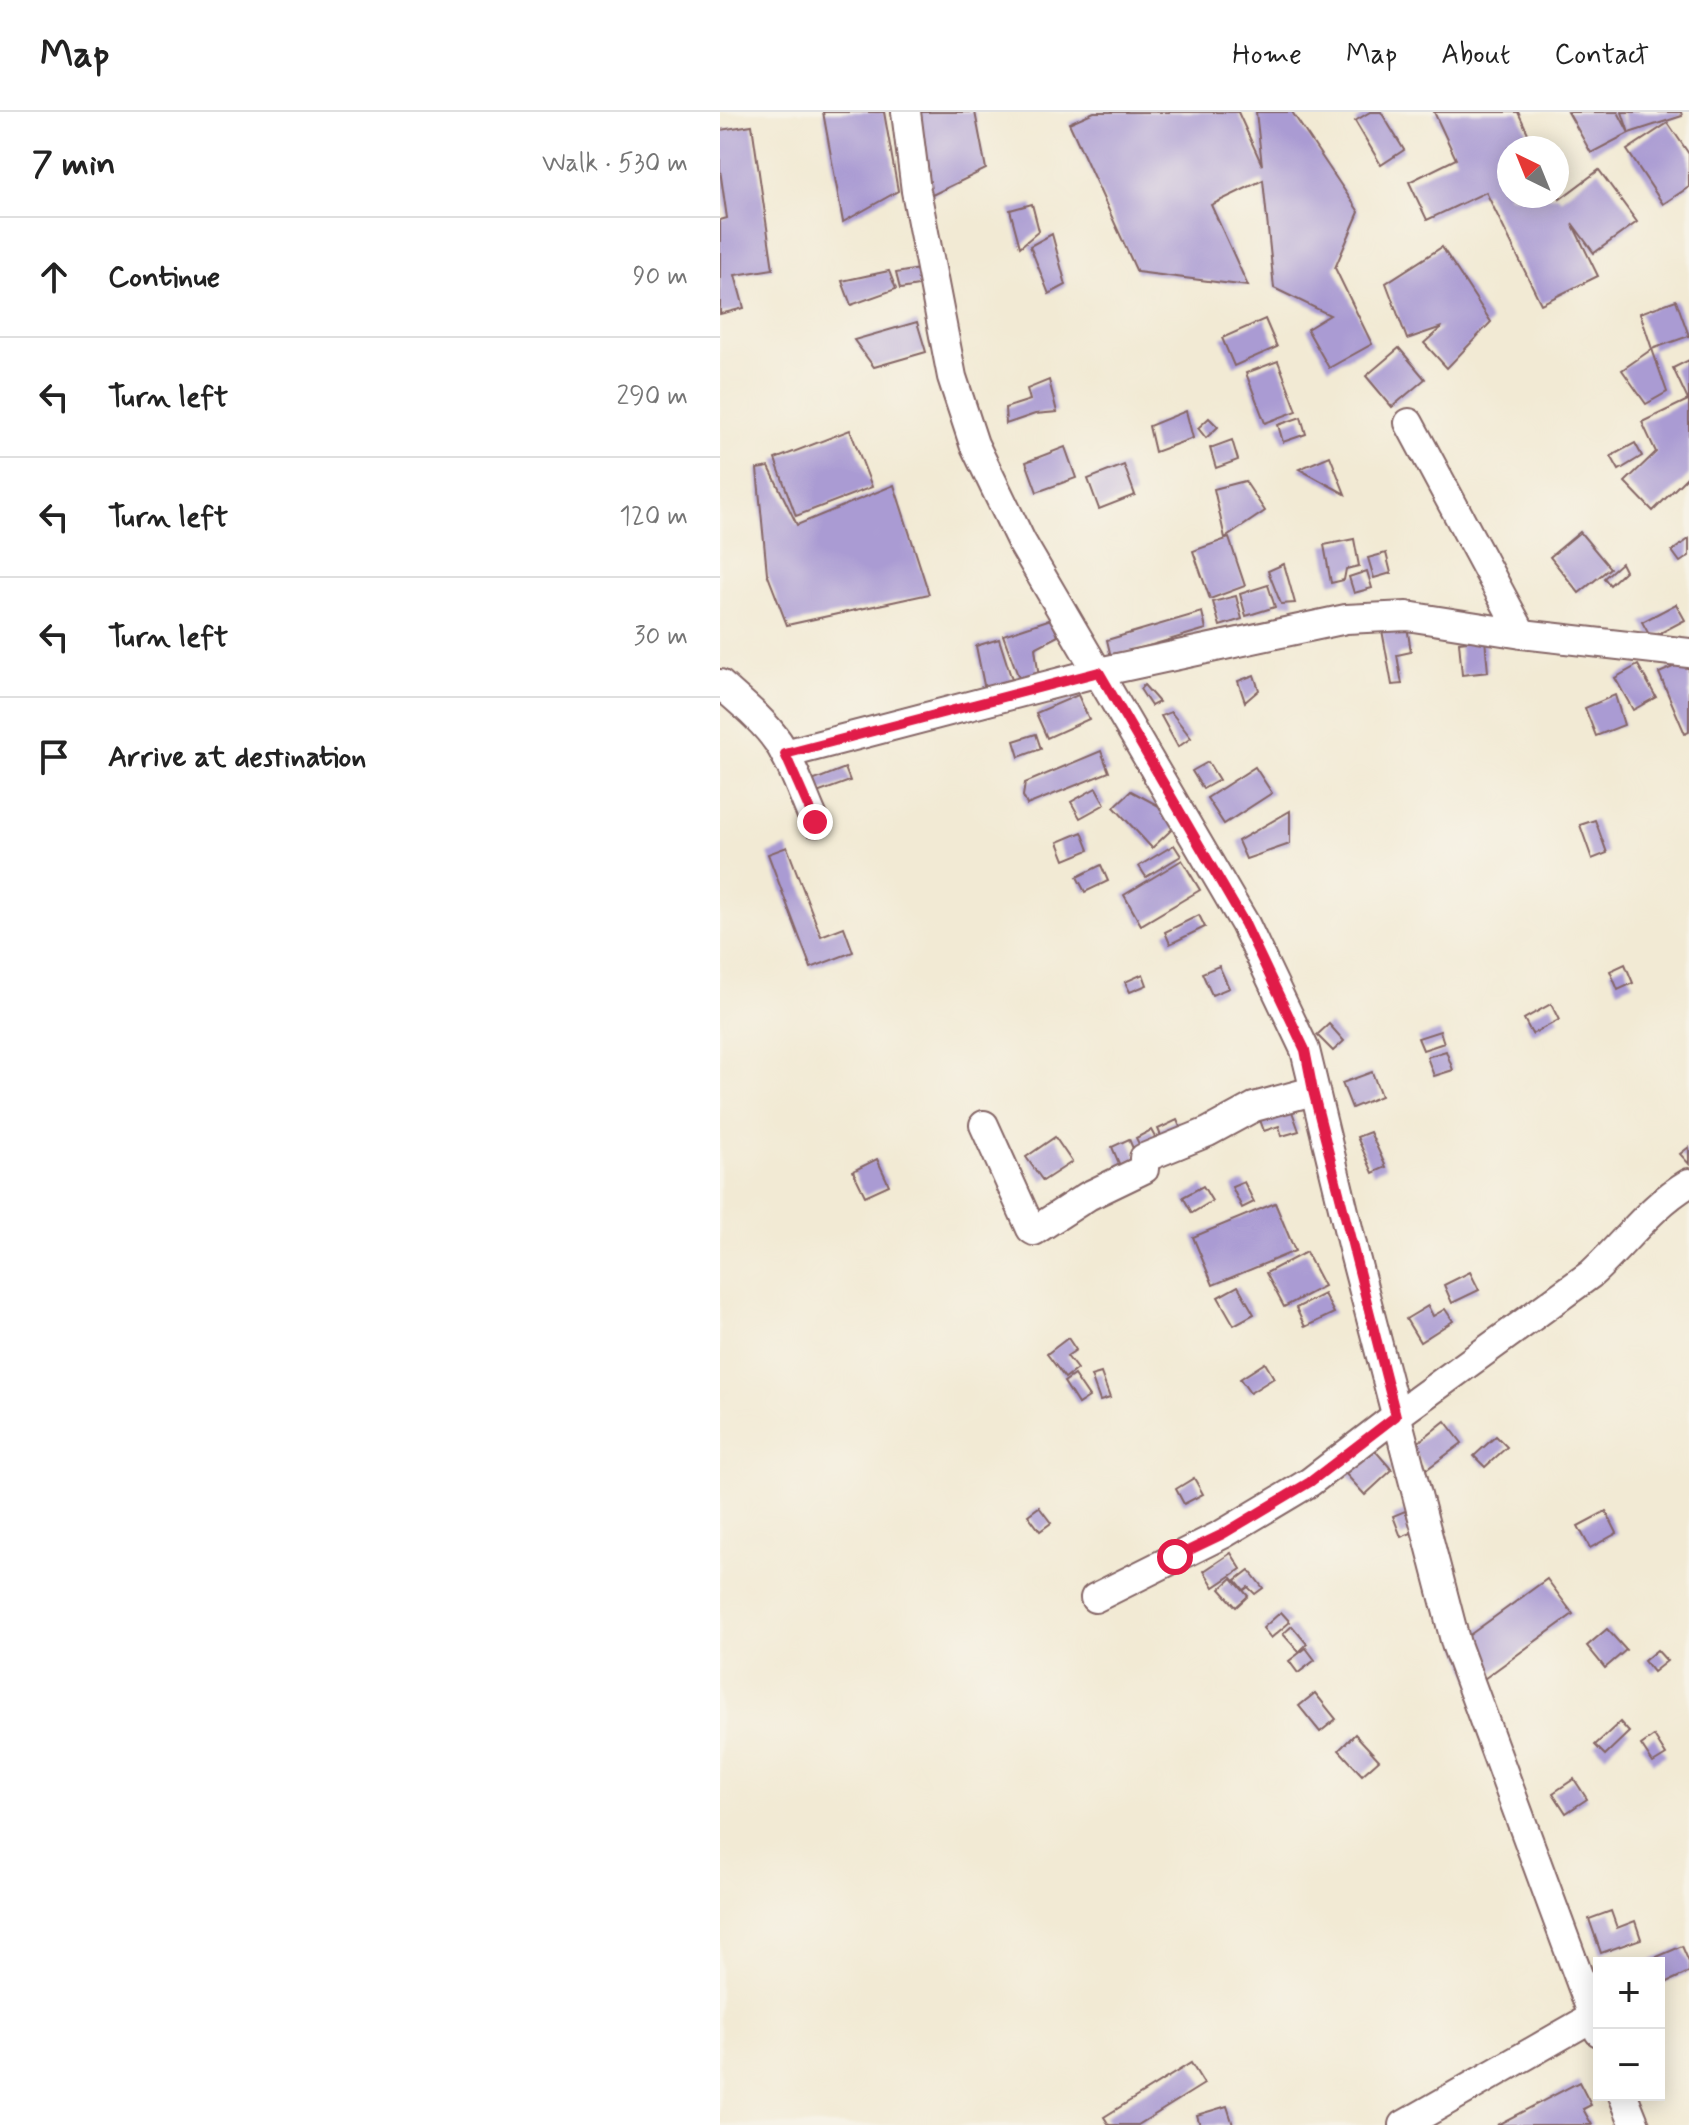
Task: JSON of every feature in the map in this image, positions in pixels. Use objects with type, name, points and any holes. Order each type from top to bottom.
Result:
[{"type":"street","points":[[906,112],[916,191],[952,377],[974,444],[1021,541],[1245,924],[1305,1050],[1456,1644],[1593,2016]]},
{"type":"street","points":[[1409,423],[1522,634]]},
{"type":"street","points":[[785,754],[1099,672],[1346,619],[1407,616],[1522,634],[1689,653]]},
{"type":"street","points":[[720,684],[761,721],[785,754],[815,822]]},
{"type":"street","points":[[984,1125],[1034,1231],[1088,1196],[1144,1169],[1144,1158],[1208,1132],[1254,1107],[1313,1091]]},
{"type":"street","points":[[1095,1598],[1223,1534],[1310,1482],[1591,1274],[1662,1200],[1689,1183]]},
{"type":"street","points":[[1404,2125],[1593,2026]]},
{"type":"street","points":[[1625,2101],[1635,2125]]},
{"type":"building","points":[[823,112],[884,112],[898,191],[843,222]]},
{"type":"building","points":[[913,112],[975,112],[986,169],[928,197]]},
{"type":"building","points":[[1094,112],[1238,112],[1262,165],[1256,112],[1292,112],[1359,212],[1335,268],[1372,344],[1329,368],[1307,329],[1330,315],[1274,288],[1263,180],[1211,205],[1248,286],[1137,272],[1069,123]]},
{"type":"building","points":[[1370,112],[1381,112],[1404,150],[1381,165],[1355,121]]},
{"type":"building","points":[[1434,112],[1518,112],[1529,136],[1497,136],[1497,208],[1569,208],[1569,192],[1599,170],[1637,222],[1594,253],[1572,223],[1598,276],[1541,304],[1486,192],[1427,220],[1409,182],[1456,159]]},
{"type":"building","points":[[1568,112],[1618,112],[1629,133],[1591,153]]},
{"type":"building","points":[[1622,112],[1681,112],[1682,116],[1629,133]]},
{"type":"building","points":[[1668,123],[1689,154],[1689,187],[1663,204],[1627,150]]},
{"type":"building","points":[[752,125],[773,269],[735,275],[744,308],[720,314],[720,220],[727,218],[720,170],[720,130]]},
{"type":"building","points":[[1032,204],[1039,231],[1020,247],[1010,210]]},
{"type":"building","points":[[1052,234],[1066,285],[1049,294],[1030,246]]},
{"type":"building","points":[[1442,247],[1491,322],[1447,368],[1424,343],[1442,327],[1407,339],[1386,283]]},
{"type":"building","points":[[919,269],[924,285],[900,289],[896,273]]},
{"type":"building","points":[[889,271],[896,289],[851,305],[842,281]]},
{"type":"building","points":[[1676,300],[1689,336],[1652,349],[1640,313]]},
{"type":"building","points":[[1265,319],[1277,347],[1234,366],[1222,338]]},
{"type":"building","points":[[917,322],[926,352],[874,367],[854,340]]},
{"type":"building","points":[[1399,348],[1425,379],[1392,407],[1366,376]]},
{"type":"building","points":[[1652,349],[1667,392],[1646,404],[1622,370]]},
{"type":"building","points":[[1689,360],[1689,475],[1653,511],[1625,482],[1656,452],[1642,422],[1688,400],[1673,368]]},
{"type":"building","points":[[1278,361],[1297,411],[1265,423],[1246,373]]},
{"type":"building","points":[[1049,380],[1057,412],[1035,414],[1006,424],[1005,408],[1030,400],[1027,389]]},
{"type":"building","points":[[1186,411],[1193,438],[1155,452],[1149,426]]},
{"type":"building","points":[[1301,417],[1306,434],[1283,442],[1278,425]]},
{"type":"building","points":[[1209,418],[1218,427],[1206,438],[1198,428]]},
{"type":"building","points":[[850,430],[872,487],[796,516],[775,459]]},
{"type":"building","points":[[1232,440],[1238,460],[1216,468],[1210,448]]},
{"type":"building","points":[[1635,443],[1642,456],[1619,470],[1611,456]]},
{"type":"building","points":[[1065,447],[1076,478],[1037,492],[1026,462]]},
{"type":"building","points":[[1330,456],[1345,494],[1299,469]]},
{"type":"building","points":[[1124,465],[1135,495],[1099,509],[1088,479]]},
{"type":"building","points":[[769,467],[797,525],[894,485],[929,594],[787,625],[767,573],[757,469]]},
{"type":"building","points":[[1245,481],[1265,511],[1225,538],[1214,489]]},
{"type":"building","points":[[1580,532],[1610,568],[1579,593],[1550,557]]},
{"type":"building","points":[[1229,538],[1245,586],[1210,599],[1193,551]]},
{"type":"building","points":[[1354,539],[1359,566],[1346,569],[1344,580],[1331,583],[1324,545]]},
{"type":"building","points":[[1689,539],[1689,556],[1680,562],[1672,551]]},
{"type":"building","points":[[1386,553],[1391,573],[1374,578],[1368,558]]},
{"type":"building","points":[[1621,563],[1625,571],[1610,585],[1604,578]]},
{"type":"building","points":[[1284,564],[1295,603],[1281,604],[1268,571]]},
{"type":"building","points":[[1367,571],[1372,588],[1354,593],[1349,577]]},
{"type":"building","points":[[1268,585],[1275,607],[1246,616],[1240,594]]},
{"type":"building","points":[[1236,596],[1242,619],[1220,626],[1213,602]]},
{"type":"building","points":[[1676,604],[1685,620],[1651,638],[1642,622]]},
{"type":"building","points":[[1202,612],[1206,629],[1111,657],[1107,640]]},
{"type":"building","points":[[1051,619],[1058,636],[1035,648],[1039,678],[1020,681],[1003,635]]},
{"type":"building","points":[[1407,626],[1411,652],[1397,655],[1402,684],[1392,685],[1382,630]]},
{"type":"building","points":[[999,639],[1013,683],[985,690],[976,646]]},
{"type":"building","points":[[1485,639],[1488,672],[1462,675],[1459,642]]},
{"type":"building","points":[[1689,660],[1689,732],[1685,734],[1659,673]]},
{"type":"building","points":[[1638,665],[1656,697],[1633,710],[1615,678]]},
{"type":"building","points":[[1254,675],[1259,690],[1245,702],[1238,681]]},
{"type":"building","points":[[1144,685],[1159,702],[1151,706],[1140,689]]},
{"type":"building","points":[[1078,695],[1089,719],[1047,738],[1036,713]]},
{"type":"building","points":[[1615,695],[1624,725],[1596,736],[1585,708]]},
{"type":"building","points":[[1171,712],[1191,738],[1178,747],[1161,716]]},
{"type":"building","points":[[1036,734],[1041,749],[1019,757],[1014,741]]},
{"type":"building","points":[[1101,751],[1109,772],[1027,805],[1023,796],[1025,783]]},
{"type":"building","points":[[1208,762],[1219,780],[1203,789],[1192,771]]},
{"type":"building","points":[[1255,767],[1272,793],[1224,824],[1207,798]]},
{"type":"building","points":[[845,768],[850,781],[817,793],[812,781]]},
{"type":"building","points":[[1096,788],[1105,804],[1080,818],[1071,802]]},
{"type":"building","points":[[1131,791],[1183,819],[1152,848],[1114,807]]},
{"type":"building","points":[[1290,811],[1290,844],[1246,859],[1238,841]]},
{"type":"building","points":[[1595,820],[1607,853],[1592,859],[1580,825]]},
{"type":"building","points":[[1082,832],[1089,850],[1065,860],[1058,842]]},
{"type":"building","points":[[1174,845],[1181,856],[1146,877],[1139,866]]},
{"type":"building","points":[[787,847],[821,936],[844,927],[853,952],[811,968],[768,854]]},
{"type":"building","points":[[1182,860],[1200,890],[1141,925],[1124,895]]},
{"type":"building","points":[[1101,865],[1108,881],[1085,892],[1077,877]]},
{"type":"building","points":[[1199,915],[1205,927],[1170,944],[1165,932]]},
{"type":"building","points":[[1625,964],[1633,983],[1618,990],[1610,971]]},
{"type":"building","points":[[1219,966],[1229,988],[1212,995],[1202,973]]},
{"type":"building","points":[[1143,974],[1147,985],[1130,992],[1125,982]]},
{"type":"building","points":[[1551,1004],[1559,1020],[1532,1034],[1524,1019]]},
{"type":"building","points":[[1329,1024],[1344,1041],[1333,1051],[1317,1035]]},
{"type":"building","points":[[1440,1031],[1444,1043],[1423,1050],[1418,1038]]},
{"type":"building","points":[[1446,1051],[1453,1070],[1434,1076],[1427,1057]]},
{"type":"building","points":[[1372,1072],[1381,1096],[1352,1108],[1342,1083]]},
{"type":"building","points":[[1290,1106],[1299,1131],[1282,1136],[1279,1126],[1264,1131],[1259,1117]]},
{"type":"building","points":[[1177,1120],[1184,1136],[1165,1145],[1158,1129]]},
{"type":"building","points":[[1151,1130],[1160,1146],[1144,1154],[1136,1138]]},
{"type":"building","points":[[1370,1132],[1386,1167],[1373,1173],[1357,1137]]},
{"type":"building","points":[[1055,1137],[1072,1162],[1043,1181],[1026,1157]]},
{"type":"building","points":[[1129,1139],[1137,1158],[1120,1166],[1112,1147]]},
{"type":"building","points":[[1689,1147],[1689,1164],[1680,1154]]},
{"type":"building","points":[[877,1159],[889,1185],[865,1196],[853,1171]]},
{"type":"building","points":[[1244,1182],[1254,1202],[1242,1208],[1232,1187]]},
{"type":"building","points":[[1203,1186],[1212,1201],[1192,1213],[1183,1197]]},
{"type":"building","points":[[1275,1203],[1295,1251],[1213,1285],[1193,1237]]},
{"type":"building","points":[[1306,1252],[1324,1286],[1284,1307],[1266,1273]]},
{"type":"building","points":[[1470,1272],[1479,1290],[1452,1303],[1444,1285]]},
{"type":"building","points":[[1238,1286],[1254,1314],[1234,1325],[1218,1297]]},
{"type":"building","points":[[1324,1294],[1334,1313],[1305,1327],[1296,1308]]},
{"type":"building","points":[[1428,1306],[1433,1316],[1445,1309],[1453,1321],[1420,1342],[1406,1319]]},
{"type":"building","points":[[1068,1338],[1076,1350],[1067,1356],[1077,1369],[1065,1378],[1047,1354]]},
{"type":"building","points":[[1265,1363],[1274,1378],[1250,1393],[1240,1379]]},
{"type":"building","points":[[1101,1373],[1110,1398],[1100,1401],[1091,1376]]},
{"type":"building","points":[[1074,1375],[1089,1397],[1078,1404],[1064,1382]]},
{"type":"building","points":[[1445,1421],[1462,1443],[1427,1469],[1411,1448]]},
{"type":"building","points":[[1496,1436],[1507,1447],[1485,1467],[1474,1456]]},
{"type":"building","points":[[1372,1447],[1392,1470],[1365,1495],[1344,1472]]},
{"type":"building","points":[[1194,1478],[1203,1494],[1184,1504],[1176,1489]]},
{"type":"building","points":[[1039,1507],[1051,1523],[1040,1531],[1028,1515]]},
{"type":"building","points":[[1405,1511],[1414,1532],[1401,1537],[1393,1516]]},
{"type":"building","points":[[1606,1511],[1617,1533],[1590,1548],[1578,1526]]},
{"type":"building","points":[[1231,1553],[1241,1569],[1214,1587],[1204,1571]]},
{"type":"building","points":[[1249,1570],[1263,1588],[1255,1594],[1248,1587],[1244,1590],[1236,1580]]},
{"type":"building","points":[[1232,1578],[1248,1596],[1236,1607],[1220,1589]]},
{"type":"building","points":[[1547,1579],[1573,1614],[1473,1687],[1457,1644]]},
{"type":"building","points":[[1281,1612],[1290,1622],[1271,1638],[1263,1628]]},
{"type":"building","points":[[1292,1626],[1307,1644],[1299,1652],[1283,1634]]},
{"type":"building","points":[[1607,1629],[1626,1650],[1605,1668],[1587,1646]]},
{"type":"building","points":[[1306,1648],[1315,1660],[1298,1673],[1289,1661]]},
{"type":"building","points":[[1657,1650],[1667,1661],[1653,1672],[1644,1661]]},
{"type":"building","points":[[1315,1693],[1336,1719],[1320,1732],[1299,1706]]},
{"type":"building","points":[[1620,1722],[1629,1732],[1605,1755],[1595,1745]]},
{"type":"building","points":[[1355,1734],[1379,1760],[1362,1775],[1339,1750]]},
{"type":"building","points":[[1654,1736],[1666,1755],[1653,1763],[1641,1745]]},
{"type":"building","points":[[1574,1779],[1587,1799],[1566,1813],[1553,1793]]},
{"type":"building","points":[[1611,1911],[1617,1928],[1635,1921],[1641,1939],[1601,1953],[1589,1919]]},
{"type":"building","points":[[1682,1946],[1689,1962],[1689,1972],[1665,1983],[1665,1957],[1657,1957]]},
{"type":"building","points":[[1191,2063],[1204,2084],[1138,2125],[1109,2125],[1104,2117]]},
{"type":"building","points":[[1579,2082],[1591,2105],[1583,2109],[1592,2125],[1497,2125]]},
{"type":"building","points":[[1227,2106],[1233,2125],[1200,2125],[1197,2115]]},
{"type":"route","points":[[815,822],[785,754],[1099,672],[1245,924],[1305,1050],[1396,1416],[1310,1482],[1223,1534],[1175,1557]]}]
